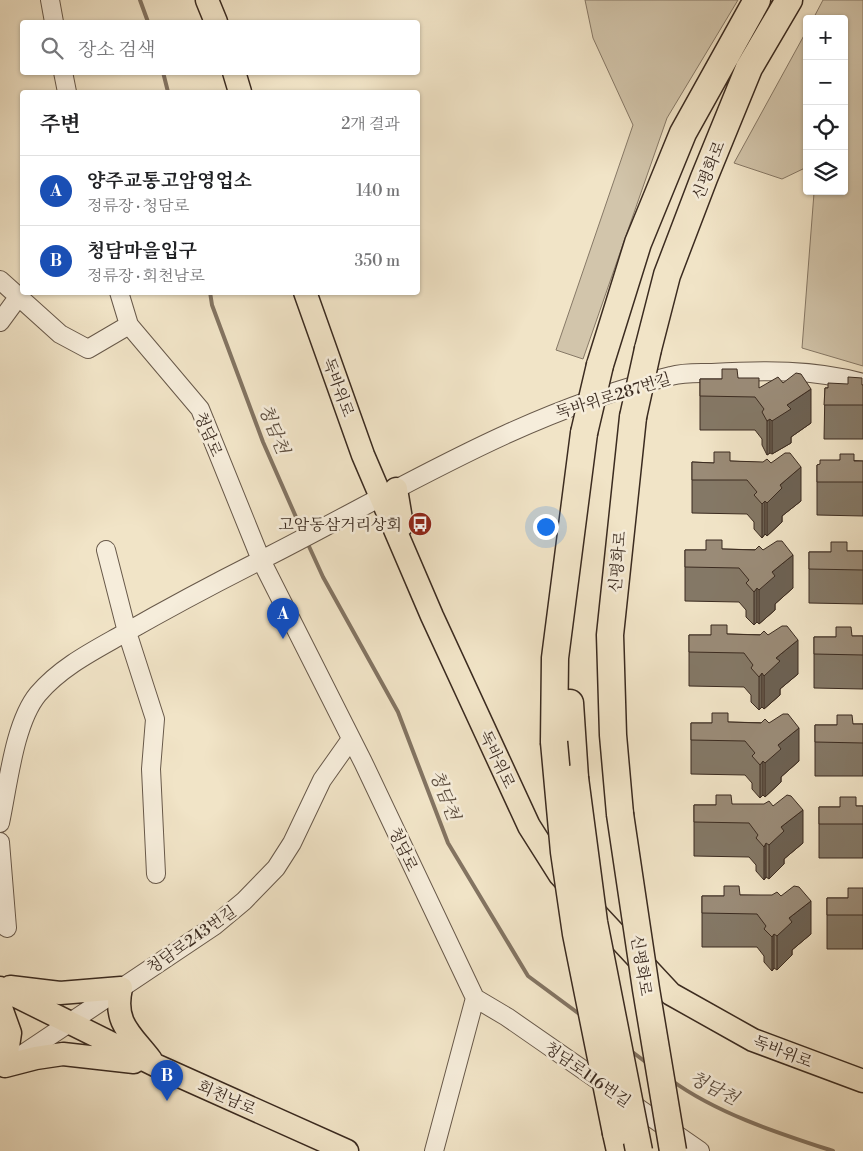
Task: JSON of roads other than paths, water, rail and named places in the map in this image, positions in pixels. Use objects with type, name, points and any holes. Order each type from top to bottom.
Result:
[{"type":"highway","points":[[618,1142],[576,934],[564,852],[554,742],[555,658],[562,588],[584,433],[600,365],[638,243],[683,133],[757,0]]},
{"type":"highway","name":"신평화로","points":[[673,1151],[620,814],[613,735],[610,635],[633,417],[667,275],[704,178],[750,68],[789,0]]},
{"type":"highway","points":[[562,588],[575,778],[596,932],[639,1151]]},
{"type":"main road","points":[[207,0],[215,20]]},
{"type":"main road","points":[[235,75],[239,90]]},
{"type":"main road","name":"독바위로","points":[[306,295],[363,455],[391,490],[408,558],[432,616],[529,826],[560,875],[670,994],[753,1040],[863,1081]]},
{"type":"main road","points":[[0,987],[60,993],[121,988],[118,1014],[124,1026],[155,1065]]},
{"type":"main road","name":"회천남로","points":[[0,987],[68,1023],[155,1065],[347,1151]]},
{"type":"main road","points":[[0,1005],[10,1033],[3,1068],[36,1058],[64,1054],[155,1065]]},
{"type":"street","points":[[50,0],[54,20]]},
{"type":"street","points":[[64,75],[67,90]]},
{"type":"street","points":[[0,280],[60,334],[88,349],[129,325]]},
{"type":"street","name":"청담로","points":[[121,295],[129,325],[200,409],[265,558],[475,998]]},
{"type":"street","points":[[0,322],[19,296]]},
{"type":"street","name":"독바위로287번길","points":[[391,490],[565,408],[674,375],[741,371],[797,373],[840,376],[863,383]]},
{"type":"street","points":[[0,823],[23,717],[38,694],[69,665],[195,592],[265,558],[391,490]]},
{"type":"street","points":[[106,550],[127,632],[155,719],[151,769],[156,874]]},
{"type":"street","name":"청담로243번길","points":[[3,1068],[214,926],[244,901],[276,868],[292,842],[322,780],[352,739]]},
{"type":"street","points":[[0,842],[7,928]]},
{"type":"street","points":[[434,1151],[475,998]]},
{"type":"street","name":"청담로116번길","points":[[475,998],[507,1017],[700,1151]]},
{"type":"waterway","name":"청담천","points":[[140,0],[147,20]]},
{"type":"waterway","name":"청담천","points":[[164,75],[168,90]]},
{"type":"waterway","name":"청담천","points":[[210,295],[212,305],[263,442],[303,533]]},
{"type":"waterway","name":"청담천","points":[[307,542],[323,577],[398,712],[448,843],[528,976],[582,1016]]},
{"type":"waterway","name":"청담천","points":[[631,1051],[647,1063]]},
{"type":"waterway","name":"청담천","points":[[671,1080],[728,1113],[770,1130],[833,1151]]},
{"type":"place","name":"고암동삼거리상회","points":[[420,524]]},
{"type":"place","name":"양주교통고암영업소","points":[[283,639]]},
{"type":"place","name":"청담마을입구","points":[[167,1101]]}]
